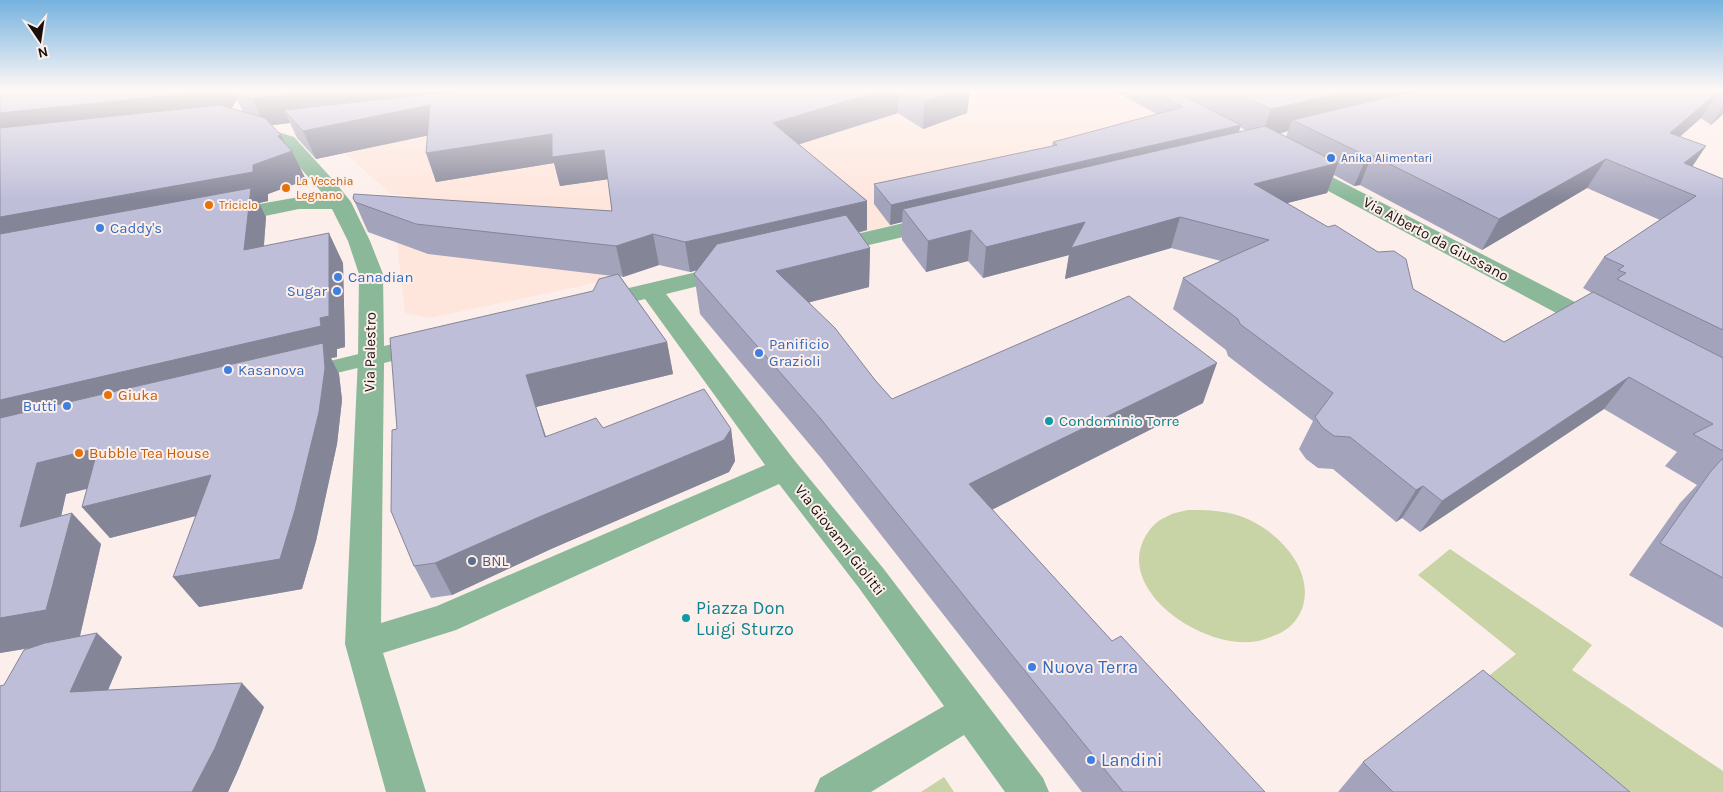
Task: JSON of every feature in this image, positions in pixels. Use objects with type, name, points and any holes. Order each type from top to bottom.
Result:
[{"type":"street","name":"Via Palestro","points":[[247,126],[287,141],[328,186],[340,202],[359,241],[371,274],[371,358],[363,644]]},
{"type":"street","points":[[265,134],[300,130]]},
{"type":"street","name":"Via Alberto da Giussano","points":[[1277,156],[1619,336]]},
{"type":"street","points":[[202,222],[299,203],[340,202]]},
{"type":"street","points":[[808,252],[962,217]]},
{"type":"street","points":[[576,307],[751,266]]},
{"type":"street","name":"Via Giovanni Giolitti","points":[[650,289],[784,469],[871,578],[1029,792]]},
{"type":"street","points":[[285,378],[445,340]]},
{"type":"street","points":[[400,790],[363,644],[444,619],[784,469]]},
{"type":"street","points":[[834,792],[970,711]]},
{"type":"shaded area","points":[[421,126],[1182,126],[1025,194],[691,272],[659,265],[623,277],[430,318],[405,313],[397,243],[415,202],[405,195],[391,194],[345,153],[357,151]]},
{"type":"green space","points":[[1187,510],[1220,511],[1240,516],[1266,530],[1289,551],[1303,577],[1305,591],[1302,610],[1289,627],[1265,639],[1245,642],[1222,639],[1198,631],[1176,618],[1158,601],[1145,582],[1139,562],[1143,541],[1158,521],[1171,514]]},
{"type":"green space","points":[[1450,549],[1592,645],[1572,670],[1723,771],[1723,792],[1547,792],[1450,707],[1516,654],[1418,575]]},
{"type":"green space","points":[[944,777],[954,792],[921,792]]},
{"type":"building","points":[[19,126],[272,126],[281,135],[278,136],[292,151],[253,165],[253,172],[0,217],[0,128]]},
{"type":"building","points":[[298,126],[328,126],[303,131]]},
{"type":"building","points":[[428,126],[777,126],[867,201],[685,242],[653,234],[616,246],[416,224],[355,202],[354,194],[612,211],[604,150],[552,157],[552,134],[426,153]]},
{"type":"building","points":[[1113,126],[1237,126],[891,205],[874,184],[1057,145],[1053,142]]},
{"type":"building","points":[[1265,126],[1338,163],[1254,184],[1328,227],[1335,225],[1378,252],[1394,251],[1406,259],[1413,289],[1504,342],[1593,292],[1723,358],[1723,451],[1693,434],[1713,424],[1629,377],[1442,501],[1423,486],[1416,490],[1350,437],[1334,436],[1322,427],[1315,417],[1333,393],[1240,324],[1238,319],[1183,278],[1269,240],[1180,217],[1071,248],[1085,222],[986,247],[971,230],[928,241],[903,209]]},
{"type":"building","points":[[1304,126],[1678,126],[1670,133],[1706,146],[1684,163],[1723,179],[1723,330],[1617,279],[1626,273],[1618,270],[1624,266],[1604,257],[1696,196],[1606,159],[1499,219],[1372,155],[1367,156]]},
{"type":"building","points":[[251,188],[244,250],[329,233],[329,316],[320,318],[321,326],[0,400],[0,234]]},
{"type":"building","points":[[846,215],[870,248],[776,271],[835,328],[892,399],[1129,296],[1217,363],[969,484],[1112,641],[1121,636],[1265,792],[1123,792],[820,418],[694,274],[717,244]]},
{"type":"building","points":[[618,274],[667,342],[526,375],[545,437],[596,418],[603,428],[704,389],[731,429],[724,440],[539,517],[435,563],[414,566],[391,511],[392,430],[397,429],[390,338],[593,291],[599,279]]},
{"type":"building","points":[[323,343],[325,368],[319,412],[295,510],[280,559],[173,577],[211,475],[82,507],[98,448],[37,463],[20,527],[72,513],[46,610],[0,618],[0,418]]},
{"type":"building","points":[[1723,458],[1723,578],[1660,543],[1711,471]]},
{"type":"building","points":[[97,633],[70,692],[242,683],[215,748],[192,792],[0,792],[0,686],[4,685],[24,650],[45,643]]},
{"type":"building","points":[[1483,670],[1630,792],[1393,792],[1363,762]]},
{"type":"place","name":"Anika Alimentari","points":[[1331,158]]},
{"type":"place","name":"La Vecchia Legnano","points":[[286,188]]},
{"type":"place","name":"Triciclo","points":[[209,205]]},
{"type":"place","name":"Caddy's","points":[[100,228]]},
{"type":"place","name":"Canadian","points":[[338,277]]},
{"type":"place","name":"Sugar","points":[[337,291]]},
{"type":"place","name":"Panificio Grazioli","points":[[759,353]]},
{"type":"place","name":"Kasanova","points":[[228,370]]},
{"type":"place","name":"Giuka","points":[[108,395]]},
{"type":"place","name":"Butti","points":[[67,406]]},
{"type":"place","name":"Condominio Torre","points":[[1049,421]]},
{"type":"place","name":"Bubble Tea House","points":[[79,453]]},
{"type":"place","name":"BNL","points":[[472,561]]},
{"type":"place","name":"Piazza Don Luigi Sturzo","points":[[686,618]]},
{"type":"place","name":"Nuova Terra","points":[[1032,667]]},
{"type":"place","name":"Landini","points":[[1091,760]]}]
